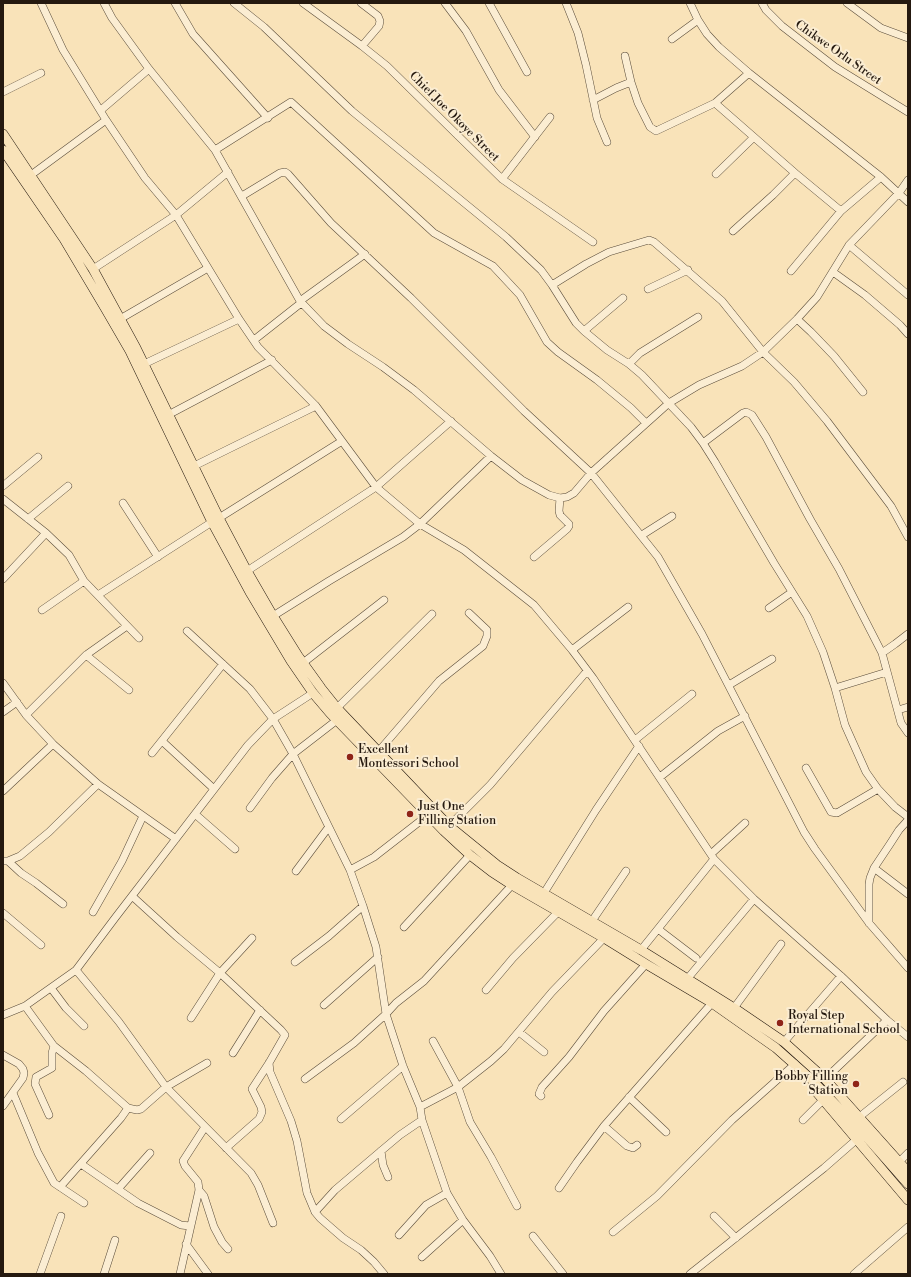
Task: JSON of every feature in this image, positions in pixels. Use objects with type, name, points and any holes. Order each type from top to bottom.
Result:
[{"type":"main road","points":[[3,134],[93,269],[144,364],[194,466],[216,520],[273,616],[303,663],[337,708],[449,826],[496,865],[592,920],[688,978],[784,1042],[827,1081],[838,1087],[906,1158]]},
{"type":"main road","points":[[3,150],[64,239],[130,351],[267,622],[313,693],[336,720],[428,815],[470,854],[512,885],[712,1003],[776,1048],[835,1098],[908,1172]]},
{"type":"main road","points":[[812,1080],[814,1089],[908,1200]]},
{"type":"main road","points":[[827,1081],[835,1098],[863,1133],[908,1184]]},
{"type":"street","points":[[41,3],[63,50],[106,120],[145,178],[176,215],[238,319],[254,340],[316,406],[376,487],[420,524],[464,550],[534,605],[588,671],[640,746],[712,856],[754,899],[841,976],[887,1020],[908,1036]]},
{"type":"street","points":[[104,3],[112,18],[149,69],[215,150],[301,302],[324,326],[414,390],[491,456],[522,480],[549,495],[560,498],[567,497],[574,493],[591,473],[669,403],[699,385],[742,366],[763,352],[797,320],[817,297],[834,272],[848,245],[899,193],[908,180]]},
{"type":"street","points":[[175,3],[193,34],[268,118]]},
{"type":"street","points":[[234,3],[264,26],[352,111],[506,237],[540,270],[552,285],[576,323],[607,350],[629,364],[642,375],[669,403],[703,443],[807,616],[823,652],[850,739],[866,772],[878,789],[908,819],[874,868],[868,884],[869,923]]},
{"type":"street","name":"Chief Joe Okoye Street","points":[[303,3],[387,66],[502,179],[593,242]]},
{"type":"street","points":[[360,3],[378,16],[380,21],[379,26],[362,46]]},
{"type":"street","points":[[445,3],[466,31],[499,90],[535,137]]},
{"type":"street","points":[[489,3],[527,72]]},
{"type":"street","points":[[566,3],[578,33],[597,118],[608,142]]},
{"type":"street","points":[[690,3],[707,34],[719,46],[749,73],[881,177],[908,202]]},
{"type":"street","name":"Chikwe Orlu Street","points":[[762,3],[766,10],[782,26],[813,50],[841,70],[908,112]]},
{"type":"street","points":[[847,3],[881,28],[908,38]]},
{"type":"street","points":[[672,40],[698,20]]},
{"type":"street","points":[[625,56],[638,103],[650,126],[656,131],[715,103],[749,73]]},
{"type":"street","points":[[101,110],[149,69]]},
{"type":"street","points":[[3,92],[41,73]]},
{"type":"street","points":[[593,100],[631,82]]},
{"type":"street","points":[[215,150],[268,118],[291,102],[434,233],[493,266],[520,295],[547,342],[558,352],[597,380],[631,408],[646,423]]},
{"type":"street","points":[[715,103],[753,138],[841,211]]},
{"type":"street","points":[[502,179],[550,117]]},
{"type":"street","points":[[31,175],[106,120]]},
{"type":"street","points":[[716,174],[753,138]]},
{"type":"street","points":[[93,269],[176,215],[228,172]]},
{"type":"street","points":[[242,196],[280,173],[285,172],[331,223],[365,254],[524,411],[591,473],[658,556],[729,685],[804,832],[869,923],[908,968]]},
{"type":"street","points":[[734,230],[773,195],[794,173]]},
{"type":"street","points":[[791,271],[841,211],[881,177]]},
{"type":"street","points":[[552,285],[609,252],[650,240],[654,242],[722,301],[763,352],[794,382],[827,421],[891,506],[908,537]]},
{"type":"street","points":[[848,245],[908,295]]},
{"type":"street","points":[[254,340],[301,302],[365,254]]},
{"type":"street","points":[[120,319],[208,268]]},
{"type":"street","points":[[648,288],[688,270]]},
{"type":"street","points":[[834,272],[871,300],[900,325],[908,334]]},
{"type":"street","points":[[584,331],[623,298]]},
{"type":"street","points":[[629,364],[640,353],[698,317]]},
{"type":"street","points":[[144,364],[238,319]]},
{"type":"street","points":[[797,320],[834,356],[863,392]]},
{"type":"street","points":[[168,415],[272,360]]},
{"type":"street","points":[[194,466],[316,406]]},
{"type":"street","points":[[703,443],[743,413],[746,412],[752,415],[766,437],[839,569],[882,653],[901,723],[908,733]]},
{"type":"street","points":[[247,570],[376,487],[451,421]]},
{"type":"street","points":[[98,596],[158,556],[342,441]]},
{"type":"street","points":[[273,616],[403,537],[420,524],[491,456]]},
{"type":"street","points":[[3,486],[38,457]]},
{"type":"street","points":[[28,519],[68,486]]},
{"type":"street","points":[[534,557],[569,526],[560,515],[560,498]]},
{"type":"street","points":[[3,499],[46,533],[69,555],[84,581],[139,638]]},
{"type":"street","points":[[123,503],[158,556]]},
{"type":"street","points":[[642,535],[672,516]]},
{"type":"street","points":[[3,579],[46,533]]},
{"type":"street","points":[[42,610],[84,581]]},
{"type":"street","points":[[770,608],[792,592]]},
{"type":"street","points":[[303,663],[384,600]]},
{"type":"street","points":[[572,650],[628,607]]},
{"type":"street","points":[[378,752],[439,681],[483,646],[487,636],[486,630],[470,613]]},
{"type":"street","points":[[337,708],[432,614]]},
{"type":"street","points":[[26,715],[86,655],[126,626]]},
{"type":"street","points":[[187,631],[250,689],[273,719],[350,870],[364,906],[378,956],[386,1014],[403,1066],[420,1106],[422,1120],[447,1193],[463,1220],[490,1256],[501,1274]]},
{"type":"street","points":[[882,653],[908,634]]},
{"type":"street","points":[[86,655],[129,690]]},
{"type":"street","points":[[729,685],[772,659]]},
{"type":"street","points":[[152,753],[223,664]]},
{"type":"street","points":[[449,826],[490,785],[588,671]]},
{"type":"street","points":[[835,688],[887,672]]},
{"type":"street","points":[[3,683],[26,715],[53,744],[98,784],[176,839]]},
{"type":"street","points":[[3,1015],[25,1006],[76,970],[248,745],[273,719],[313,693]]},
{"type":"street","points":[[635,740],[692,694]]},
{"type":"street","points":[[3,712],[17,702]]},
{"type":"street","points":[[898,710],[908,707]]},
{"type":"street","points":[[660,777],[718,731],[745,716]]},
{"type":"street","points":[[250,808],[292,754],[336,720]]},
{"type":"street","points":[[162,741],[214,789]]},
{"type":"street","points":[[3,791],[53,744]]},
{"type":"street","points":[[544,893],[596,810],[640,746]]},
{"type":"street","points":[[806,768],[831,812],[837,813],[878,789]]},
{"type":"street","points":[[5,861],[20,856],[49,832],[98,784]]},
{"type":"street","points":[[195,814],[235,849]]},
{"type":"street","points":[[350,870],[374,857],[428,815]]},
{"type":"street","points":[[93,912],[122,861],[143,816]]},
{"type":"street","points":[[641,950],[712,856],[745,823]]},
{"type":"street","points":[[296,871],[328,828]]},
{"type":"street","points":[[404,927],[470,854]]},
{"type":"street","points":[[5,861],[63,904]]},
{"type":"street","points":[[874,868],[908,894]]},
{"type":"street","points":[[592,920],[626,871]]},
{"type":"street","points":[[305,1079],[354,1043],[396,1003],[424,981],[512,885]]},
{"type":"street","points":[[132,896],[177,937],[220,973],[281,1030],[284,1035],[269,1063],[252,1089],[261,1107],[262,1112],[259,1119],[226,1148]]},
{"type":"street","points":[[688,978],[754,899]]},
{"type":"street","points":[[295,962],[329,936],[364,906]]},
{"type":"street","points":[[486,990],[513,958],[558,912]]},
{"type":"street","points":[[3,913],[42,945]]},
{"type":"street","points":[[658,929],[696,958]]},
{"type":"street","points":[[191,1018],[220,973],[252,938]]},
{"type":"street","points":[[420,1106],[458,1087],[495,1057],[519,1032],[552,992],[604,938]]},
{"type":"street","points":[[734,1008],[781,944]]},
{"type":"street","points":[[324,1005],[378,956]]},
{"type":"street","points":[[541,1096],[539,1094],[542,1087],[569,1057],[604,1011],[646,964]]},
{"type":"street","points":[[76,970],[119,1022],[166,1087],[250,1173],[258,1185],[273,1223]]},
{"type":"street","points":[[784,1042],[841,976]]},
{"type":"street","points":[[51,988],[66,1008],[84,1026]]},
{"type":"street","points":[[559,1188],[604,1126],[712,1003]]},
{"type":"street","points":[[25,1006],[54,1046],[86,1071],[128,1108],[137,1110],[141,1109],[166,1087],[206,1063]]},
{"type":"street","points":[[233,1053],[260,1010]]},
{"type":"street","points":[[827,1081],[887,1020]]},
{"type":"street","points":[[519,1032],[544,1052]]},
{"type":"street","points":[[433,1041],[458,1087],[470,1122],[491,1157],[517,1206]]},
{"type":"street","points":[[49,1115],[35,1084],[36,1077],[52,1068],[52,1053],[54,1046]]},
{"type":"street","points":[[3,1055],[20,1064],[24,1073],[23,1078],[3,1106]]},
{"type":"street","points":[[269,1063],[271,1076],[291,1121],[308,1195],[314,1212],[343,1238],[361,1250],[384,1274]]},
{"type":"street","points":[[613,1232],[657,1196],[732,1120],[795,1064]]},
{"type":"street","points":[[341,1119],[403,1066]]},
{"type":"street","points":[[863,1114],[902,1082]]},
{"type":"street","points":[[13,1093],[38,1153],[54,1183],[84,1203]]},
{"type":"street","points":[[629,1097],[666,1132]]},
{"type":"street","points":[[803,1120],[823,1100]]},
{"type":"street","points":[[60,1187],[121,1118],[128,1108]]},
{"type":"street","points":[[314,1212],[335,1190],[381,1150],[422,1120]]},
{"type":"street","points":[[604,1126],[626,1146],[633,1148],[637,1145]]},
{"type":"street","points":[[180,1274],[199,1190],[198,1182],[185,1166],[183,1161],[205,1127]]},
{"type":"street","points":[[690,1274],[824,1168],[856,1140]]},
{"type":"street","points":[[381,1150],[383,1165],[388,1177]]},
{"type":"street","points":[[118,1189],[150,1153]]},
{"type":"street","points":[[81,1164],[155,1212],[181,1225],[190,1226]]},
{"type":"street","points":[[199,1190],[204,1196],[214,1227],[222,1242],[228,1249]]},
{"type":"street","points":[[399,1235],[426,1205],[447,1193]]},
{"type":"street","points":[[40,1274],[60,1216]]},
{"type":"street","points":[[714,1216],[736,1238]]},
{"type":"street","points":[[422,1257],[463,1220]]},
{"type":"street","points":[[854,1274],[908,1226]]},
{"type":"street","points":[[533,1236],[563,1274]]},
{"type":"street","points":[[104,1274],[115,1240]]},
{"type":"street","points":[[186,1244],[208,1274]]},
{"type":"place","name":"Excellent Montessori School","points":[[350,757]]},
{"type":"place","name":"Just One Filling Station","points":[[410,814]]},
{"type":"place","name":"Royal Step International School","points":[[780,1023]]},
{"type":"place","name":"Bobby Filling Station","points":[[856,1084]]}]
